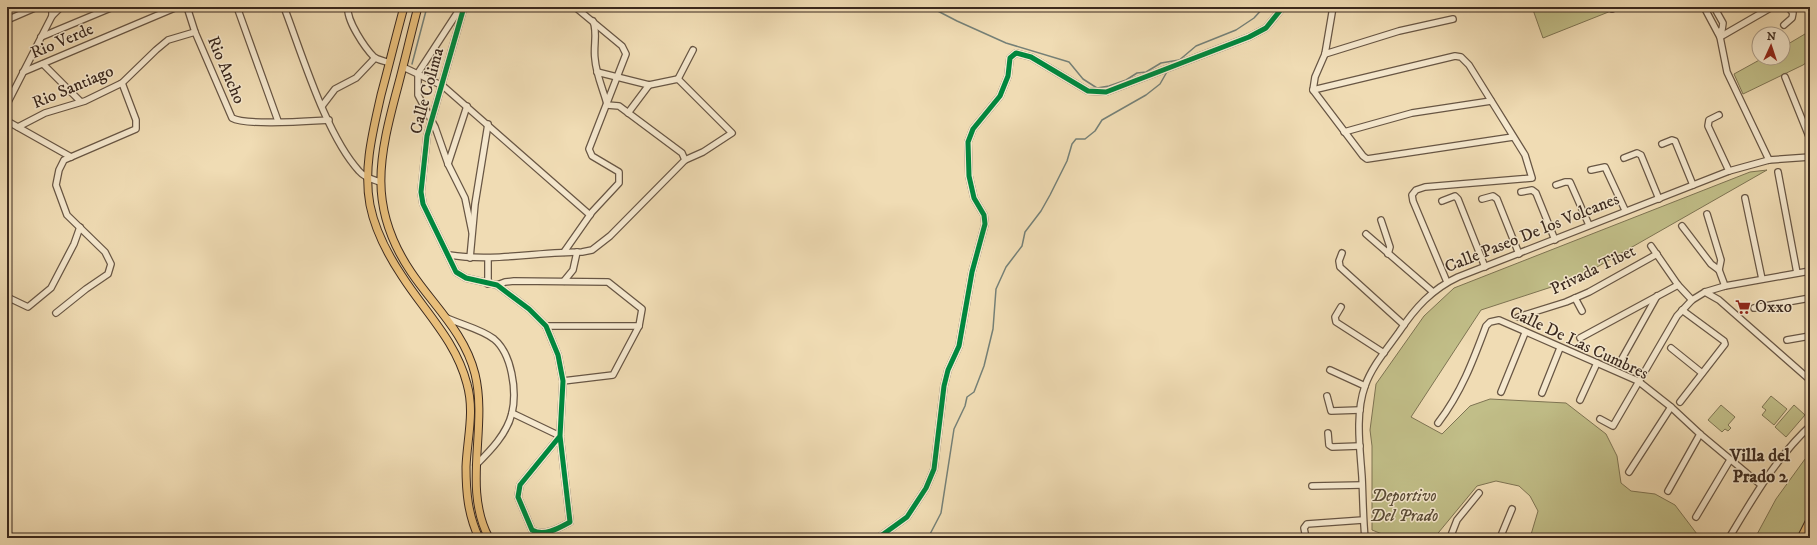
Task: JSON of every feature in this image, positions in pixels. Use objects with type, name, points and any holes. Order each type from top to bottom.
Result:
[{"type":"main road","points":[[404,7],[373,130],[367,178],[370,206],[379,235],[391,260],[450,343],[461,364],[471,402],[471,423],[466,467],[467,497],[470,515],[479,538]]},
{"type":"main road","points":[[418,7],[382,153],[380,182],[382,204],[390,232],[400,253],[411,272],[456,330],[475,373],[479,399],[476,466],[484,527],[489,538]]},
{"type":"main road","points":[[1801,538],[1810,520]]},
{"type":"street","points":[[7,20],[37,7]]},
{"type":"street","points":[[52,7],[52,16]]},
{"type":"street","points":[[7,104],[40,37],[52,16],[61,7]]},
{"type":"street","points":[[40,37],[113,7]]},
{"type":"street","name":"Rio Verde","points":[[24,72],[177,7]]},
{"type":"street","name":"Rio Ancho","points":[[187,7],[195,32],[229,114],[234,120],[278,121]]},
{"type":"street","points":[[237,7],[278,121],[329,120]]},
{"type":"street","points":[[344,7],[348,10],[353,28],[375,58],[389,63]]},
{"type":"street","points":[[461,7],[418,73],[418,95],[431,120],[448,164],[465,198],[472,232]]},
{"type":"street","name":"Calle Colima","points":[[464,7],[443,86],[427,136],[421,192],[423,204],[449,255],[450,263],[456,272],[466,278],[497,285]]},
{"type":"street","points":[[564,252],[590,215],[619,183],[619,172],[592,156],[589,153],[589,149],[626,54],[626,50],[575,7]]},
{"type":"street","points":[[878,538],[907,517],[926,488],[934,468],[944,386],[948,370],[959,346],[972,272],[985,224],[984,215],[974,198],[969,176],[968,142],[973,129],[1000,96],[1008,76],[1010,58],[1016,53],[1031,57],[1088,91],[1106,92],[1249,37],[1266,28],[1283,7]]},
{"type":"street","points":[[1333,7],[1325,54],[1315,77],[1313,90],[1344,132],[1367,159],[1513,137]]},
{"type":"street","points":[[1704,7],[1719,34],[1727,72],[1768,160]]},
{"type":"street","points":[[1714,7],[1723,23],[1722,30],[1719,34]]},
{"type":"street","points":[[1719,34],[1772,7]]},
{"type":"street","points":[[1784,25],[1792,18],[1793,13],[1788,7]]},
{"type":"street","points":[[286,8],[322,106],[342,147],[359,171],[367,178],[380,182]]},
{"type":"street","points":[[1325,54],[1398,31],[1453,19]]},
{"type":"street","points":[[592,21],[596,28],[594,57],[607,104]]},
{"type":"street","name":"Rio Santiago","points":[[18,127],[45,113],[86,101],[122,83],[168,40],[195,32]]},
{"type":"street","points":[[678,79],[693,50]]},
{"type":"street","points":[[1313,90],[1456,56],[1461,57],[1469,65],[1527,160],[1532,178],[1426,187],[1416,190],[1412,195],[1413,201],[1447,282]]},
{"type":"street","points":[[322,106],[335,89],[356,78],[375,58]]},
{"type":"street","points":[[43,64],[80,102]]},
{"type":"street","points":[[403,67],[443,86],[590,215]]},
{"type":"street","points":[[597,72],[649,85],[678,79]]},
{"type":"street","points":[[1786,76],[1810,139]]},
{"type":"street","points":[[449,255],[470,258],[488,258],[592,250],[610,236],[685,160],[703,152],[732,133],[678,79]]},
{"type":"street","points":[[56,313],[86,288],[108,274],[111,264],[105,252],[67,215],[56,185],[64,160],[136,129],[136,120],[122,83]]},
{"type":"street","points":[[628,113],[649,85]]},
{"type":"street","points":[[1344,132],[1412,113],[1491,101]]},
{"type":"street","points":[[607,104],[619,106],[682,153],[685,160]]},
{"type":"street","points":[[448,164],[467,106]]},
{"type":"street","points":[[1719,115],[1710,119],[1708,126],[1729,171]]},
{"type":"street","points":[[7,121],[71,158]]},
{"type":"street","points":[[470,258],[472,232],[488,124]]},
{"type":"street","points":[[1662,144],[1672,140],[1675,141],[1693,185]]},
{"type":"street","points":[[1624,158],[1637,153],[1641,155],[1659,198]]},
{"type":"street","name":"Calle Paseo De los Volcanes","points":[[1365,538],[1360,446],[1360,410],[1365,386],[1384,353],[1416,308],[1433,292],[1447,282],[1625,210],[1729,171],[1768,160],[1810,157]]},
{"type":"street","points":[[1591,170],[1602,166],[1606,168],[1625,210]]},
{"type":"street","points":[[1778,172],[1797,273]]},
{"type":"street","points":[[1556,185],[1570,182],[1588,225]]},
{"type":"street","points":[[1521,192],[1532,190],[1536,193],[1554,240]]},
{"type":"street","points":[[1442,201],[1455,196],[1458,199],[1484,267]]},
{"type":"street","points":[[1482,199],[1493,196],[1497,199],[1519,254]]},
{"type":"street","points":[[1745,198],[1762,279]]},
{"type":"street","points":[[1707,214],[1721,260],[1719,270],[1725,286]]},
{"type":"street","points":[[1381,220],[1390,247],[1388,254]]},
{"type":"street","points":[[1682,226],[1711,264],[1719,270]]},
{"type":"street","points":[[7,298],[28,306],[51,288],[74,244],[80,227]]},
{"type":"street","points":[[1366,234],[1433,292]]},
{"type":"street","points":[[1651,246],[1678,284],[1692,300]]},
{"type":"street","points":[[564,282],[573,270],[577,252]]},
{"type":"street","points":[[1342,253],[1339,261],[1340,267],[1344,272],[1404,325]]},
{"type":"street","name":"Privada Tibet","points":[[1518,317],[1575,298],[1657,254]]},
{"type":"street","points":[[488,258],[488,284]]},
{"type":"street","points":[[1600,419],[1613,426],[1677,316],[1692,300],[1705,292],[1725,286],[1810,270]]},
{"type":"street","points":[[497,285],[514,281],[608,282],[642,309],[639,326],[613,375],[563,381]]},
{"type":"street","points":[[1580,338],[1678,284]]},
{"type":"street","points":[[497,285],[529,309],[546,326],[558,355],[563,381],[560,436],[570,522],[553,530],[536,532],[532,530],[518,497],[520,485],[560,436]]},
{"type":"street","points":[[1705,292],[1719,300],[1810,380]]},
{"type":"street","points":[[1619,364],[1657,296]]},
{"type":"street","points":[[1575,298],[1582,312]]},
{"type":"street","points":[[1754,308],[1810,298]]},
{"type":"street","points":[[1341,307],[1335,317],[1336,322],[1384,353]]},
{"type":"street","points":[[1680,402],[1725,342],[1682,310]]},
{"type":"street","points":[[447,318],[476,329],[494,340],[506,356],[512,374],[512,414],[494,448],[476,466]]},
{"type":"street","name":"Calle De Las Cumbres","points":[[1438,423],[1452,404],[1466,378],[1486,326],[1495,320],[1638,381],[1671,407],[1700,434],[1761,485]]},
{"type":"street","points":[[546,326],[639,326]]},
{"type":"street","points":[[1501,392],[1525,333]]},
{"type":"street","points":[[1787,340],[1810,336]]},
{"type":"street","points":[[1542,393],[1560,348]]},
{"type":"street","points":[[1671,348],[1702,373]]},
{"type":"street","points":[[1580,400],[1597,363]]},
{"type":"street","points":[[1330,370],[1365,386]]},
{"type":"street","points":[[1327,396],[1331,410],[1360,410]]},
{"type":"street","points":[[1629,472],[1671,407]]},
{"type":"street","points":[[512,414],[560,436]]},
{"type":"street","points":[[1730,538],[1761,485],[1794,441],[1810,426]]},
{"type":"street","points":[[1328,432],[1329,445],[1332,447],[1360,446]]},
{"type":"street","points":[[1668,491],[1700,434]]},
{"type":"street","points":[[1696,517],[1730,460]]},
{"type":"street","points":[[1312,486],[1362,485]]},
{"type":"street","points":[[1450,538],[1457,520],[1479,493]]},
{"type":"street","points":[[1500,538],[1512,509]]},
{"type":"street","points":[[1306,538],[1304,528],[1307,524],[1363,520]]},
{"type":"green space","points":[[1532,7],[1609,7],[1611,11],[1543,38]]},
{"type":"green space","points":[[1810,31],[1810,60],[1803,65],[1743,94],[1734,74],[1751,65],[1751,66],[1791,66],[1791,42]]},
{"type":"green space","name":"Deportivo Del Prado","points":[[1767,170],[1576,279],[1481,310],[1411,417],[1442,434],[1470,406],[1490,399],[1566,403],[1606,434],[1617,456],[1621,483],[1631,491],[1655,494],[1675,505],[1700,538],[1530,538],[1538,511],[1530,496],[1519,486],[1496,481],[1477,486],[1434,538],[1392,538],[1372,530],[1372,446],[1370,430],[1376,384],[1424,316],[1454,288],[1750,172]]},
{"type":"green space","points":[[1771,396],[1787,409],[1774,425],[1762,415],[1766,410],[1762,407]]},
{"type":"green space","points":[[1721,405],[1735,417],[1728,425],[1731,428],[1728,431],[1725,429],[1722,432],[1708,420]]},
{"type":"green space","points":[[1794,405],[1805,415],[1786,437],[1775,427]]},
{"type":"green space","points":[[1810,455],[1810,515],[1800,538],[1755,538],[1776,499],[1805,459]]},
{"type":"waterway","points":[[412,64],[427,7]]},
{"type":"waterway","points":[[930,7],[1006,43],[1069,62],[1083,79],[1097,88],[1109,86],[1126,80],[1137,73],[1146,72],[1161,63],[1179,60]]},
{"type":"waterway","points":[[1177,62],[1196,46],[1236,30],[1254,18],[1264,7]]},
{"type":"waterway","points":[[928,538],[941,513],[954,429],[965,406],[967,397],[974,392],[984,366],[993,329],[996,289],[1006,267],[1022,246],[1025,232],[1041,211],[1050,195],[1067,161],[1072,144],[1076,139],[1085,139],[1095,131],[1102,120],[1146,95],[1160,84],[1168,70]]},
{"type":"cycle path","points":[[464,7],[427,136],[421,192],[423,204],[456,272],[466,278],[497,285],[529,309],[546,326],[558,355],[563,381],[560,436],[570,522],[551,531],[541,533],[532,530],[518,497],[520,485],[560,436]]},
{"type":"cycle path","points":[[878,538],[907,517],[926,488],[934,469],[944,386],[948,370],[959,346],[972,272],[985,224],[984,215],[974,198],[969,176],[968,142],[973,129],[1000,96],[1008,76],[1010,58],[1016,53],[1031,57],[1088,91],[1106,92],[1249,37],[1266,28],[1283,7]]},
{"type":"place","name":"Oxxo","points":[[1743,307]]},
{"type":"district","name":"Villa del Prado 2","points":[[1760,466]]}]
